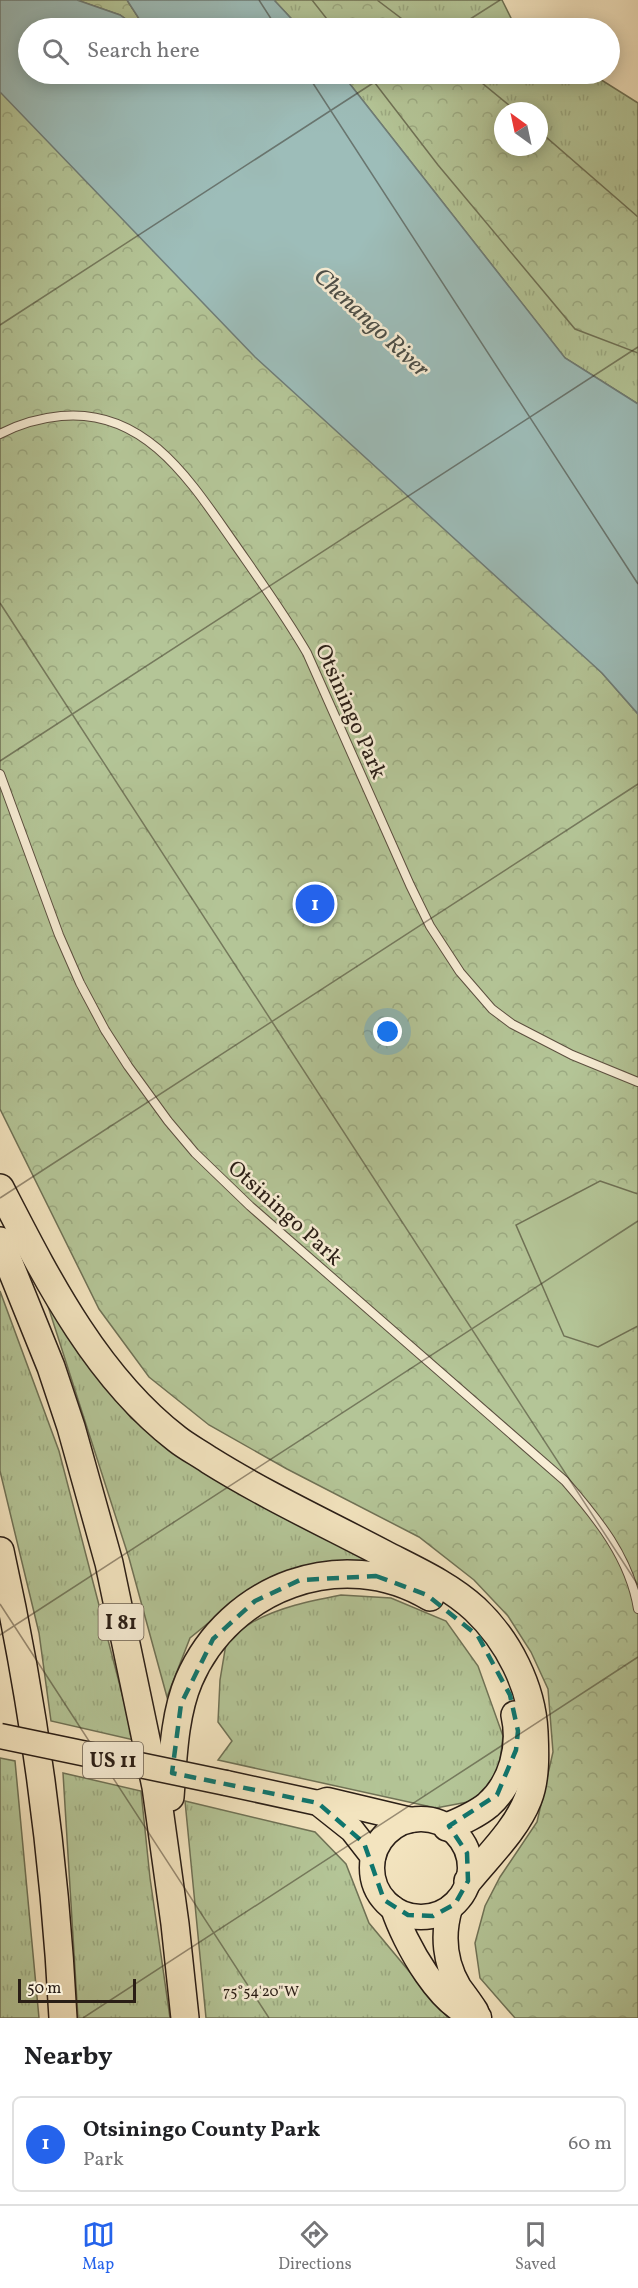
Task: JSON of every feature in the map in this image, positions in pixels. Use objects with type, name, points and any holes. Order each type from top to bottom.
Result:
[{"type":"highway","points":[[0,1188],[37,1261],[83,1337],[136,1402],[160,1424],[177,1439],[239,1479],[441,1584],[473,1608],[495,1630],[520,1674],[529,1698],[534,1723],[535,1753],[529,1798],[517,1820],[468,1881]]},
{"type":"highway","name":"I 81","points":[[0,1241],[51,1367],[71,1427],[109,1563],[156,1787],[166,1852],[185,2018]]},
{"type":"highway","points":[[1,1560],[36,1752],[54,1897],[63,2018]]},
{"type":"highway","points":[[166,1852],[174,1754],[181,1704],[200,1657],[232,1619],[255,1600],[300,1580],[325,1576],[350,1574],[375,1576],[400,1583],[427,1595],[448,1608],[478,1636],[490,1653],[510,1695],[518,1731],[513,1766],[506,1781],[488,1805],[468,1818],[447,1827]]},
{"type":"main road","name":"US 11","points":[[0,1736],[318,1803],[352,1830],[373,1857]]},
{"type":"main road","name":"US 11","points":[[318,1803],[327,1800],[411,1820],[430,1820],[447,1827]]},
{"type":"main road","points":[[411,1820],[396,1825],[377,1845],[373,1857],[372,1873],[375,1886],[384,1900],[393,1908],[408,1915],[423,1917],[439,1914],[450,1908],[461,1896],[468,1881],[467,1853],[461,1842],[447,1827]]},
{"type":"main road","points":[[393,1908],[410,1948],[433,1982],[467,2016],[480,2018]]},
{"type":"main road","points":[[450,1908],[445,1932],[448,1960],[458,1985],[480,2018]]},
{"type":"lane","name":"Otsiningo Park","points":[[0,434],[41,418],[79,414],[117,423],[136,431],[179,470],[209,507],[288,621],[307,653],[410,885],[430,926],[460,972],[492,1009],[512,1024],[572,1055],[638,1082]]},
{"type":"lane","name":"Otsiningo Park","points":[[0,774],[58,935],[80,983],[105,1030],[168,1121],[195,1153],[250,1206],[565,1480],[597,1518],[624,1562],[638,1609]]},
{"type":"highlighted area","points":[[376,1576],[427,1595],[478,1636],[510,1695],[518,1731],[516,1750],[497,1795],[449,1826],[467,1853],[468,1881],[455,1904],[433,1916],[408,1915],[384,1900],[364,1843],[318,1803],[172,1773],[181,1704],[213,1639],[255,1601],[300,1580]]},
{"type":"green space","points":[[77,0],[127,0],[139,18],[124,18]]},
{"type":"green space","points":[[274,0],[502,0],[511,18],[291,18]]},
{"type":"green space","points":[[312,0],[377,0],[401,18],[326,18]]},
{"type":"green space","points":[[0,84],[602,673],[638,714],[638,2018],[515,2018],[480,1978],[475,1943],[485,1906],[500,1877],[537,1822],[553,1752],[548,1689],[531,1652],[508,1616],[474,1580],[419,1537],[287,1469],[209,1425],[149,1377],[99,1309],[0,1109]]},
{"type":"green space","points":[[350,84],[608,84],[638,103],[638,404],[565,358]]},
{"type":"green space","points":[[376,84],[483,84],[505,102],[494,102],[494,156],[548,156],[548,139],[638,217],[638,353],[575,329],[438,165]]},
{"type":"green space","points":[[600,1181],[638,1194],[638,1326],[598,1347],[564,1336],[516,1225]]},
{"type":"green space","points":[[0,1291],[59,1451],[134,1740],[51,1721],[39,1633],[0,1471]]},
{"type":"green space","points":[[47,1303],[131,1418],[191,1463],[382,1566],[249,1590],[190,1638],[167,1697],[129,1558]]},
{"type":"green space","points":[[341,1595],[391,1598],[446,1621],[478,1666],[503,1736],[498,1778],[473,1801],[436,1808],[218,1760],[232,1741],[218,1722],[220,1680],[226,1644],[241,1630],[262,1617],[306,1602]]},
{"type":"green space","points":[[0,1758],[15,1761],[39,2018],[0,2018]]},
{"type":"green space","points":[[63,1773],[141,1791],[150,1878],[170,2018],[78,2018]]},
{"type":"green space","points":[[185,1801],[315,1832],[346,1864],[369,1923],[448,2018],[206,2018]]},
{"type":"water","name":"Chenango River","points":[[0,0],[77,0],[124,18],[18,18],[18,84],[350,84],[565,358],[638,404],[638,714],[602,673],[255,357],[0,92]]},
{"type":"water","points":[[127,0],[274,0],[291,18],[139,18]]},
{"type":"place","name":"Otsiningo County Park","points":[[315,904]]}]
